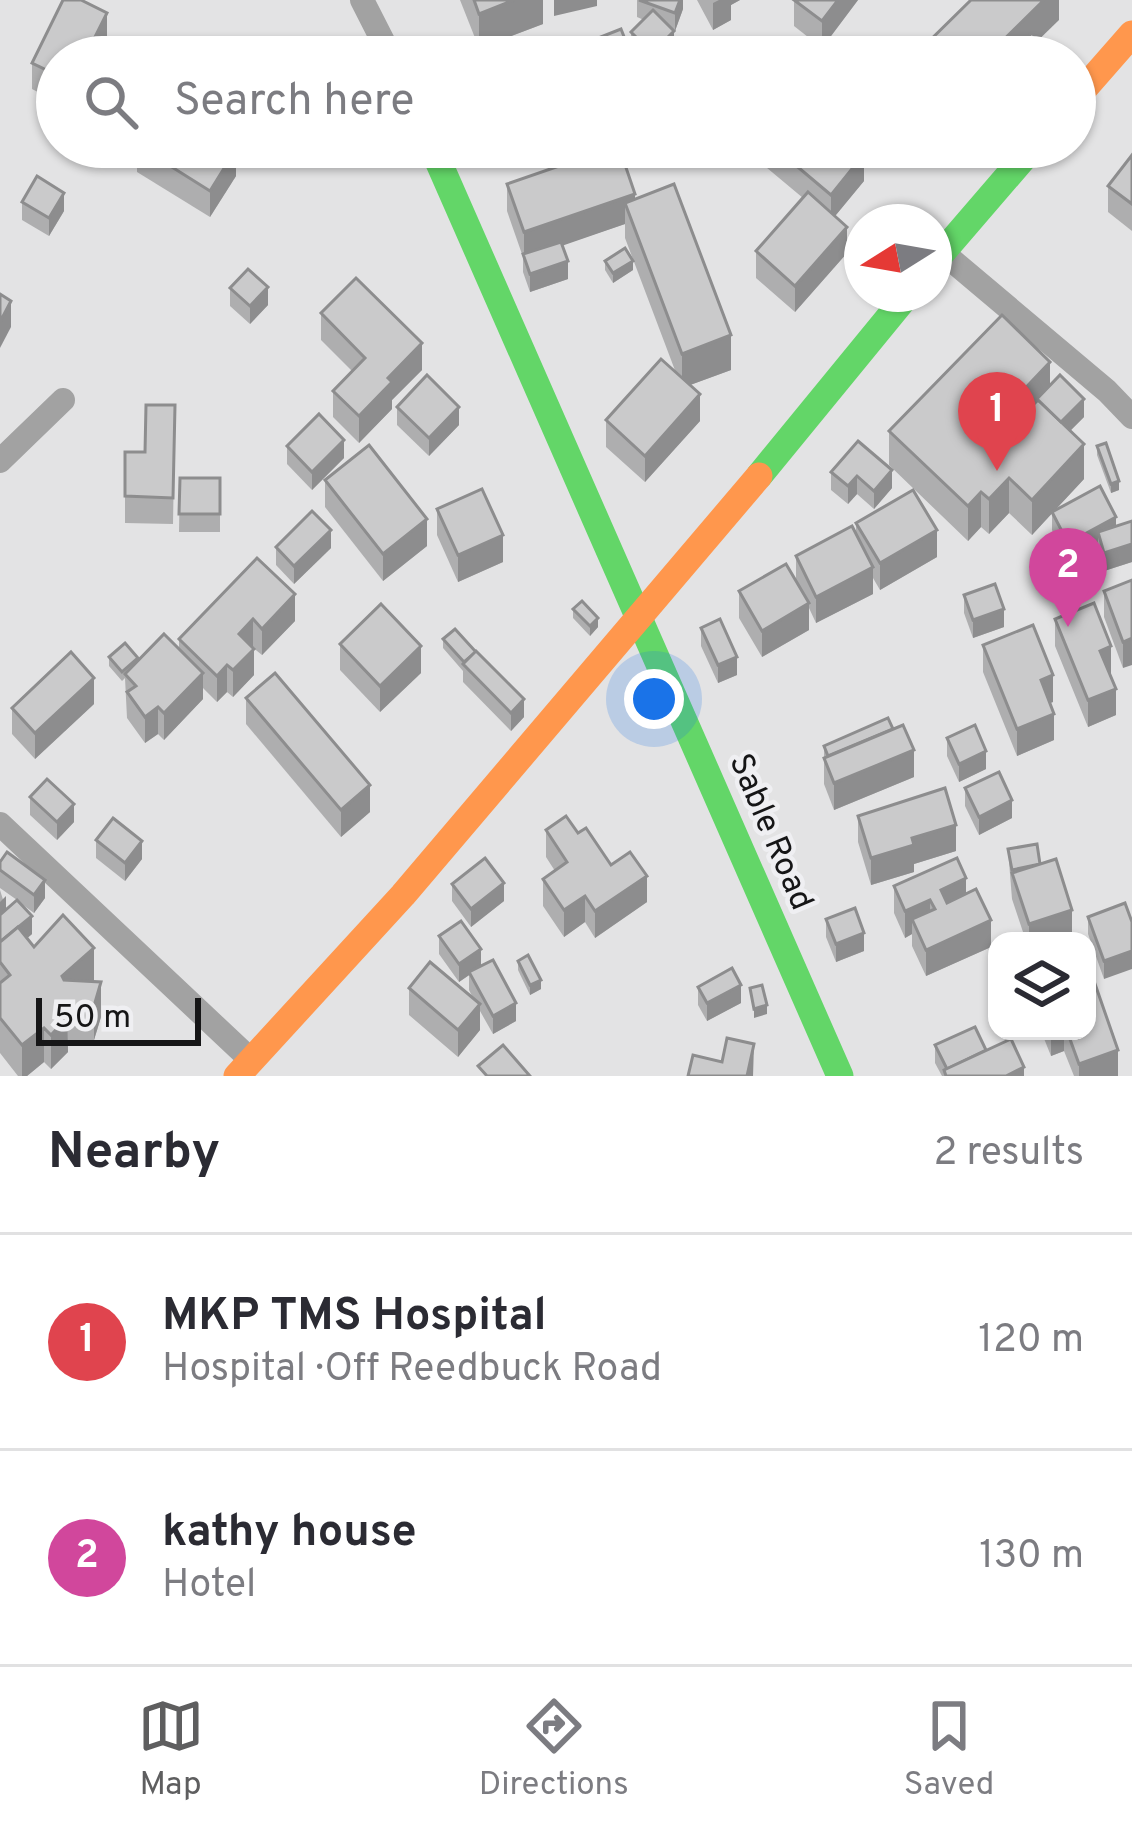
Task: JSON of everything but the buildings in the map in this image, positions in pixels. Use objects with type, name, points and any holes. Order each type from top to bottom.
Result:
[{"type":"street","points":[[362,0],[380,36]]},
{"type":"street","points":[[1096,75],[1132,34]]},
{"type":"street","name":"Sable Road","points":[[441,168],[839,1076]]},
{"type":"street","points":[[952,241],[1015,168]]},
{"type":"street","points":[[952,268],[1107,391],[1132,417]]},
{"type":"street","points":[[0,824],[244,1069],[403,895],[893,312]]},
{"type":"street","points":[[0,461],[63,400]]},
{"type":"traffic: fast","points":[[441,168],[840,1076]]},
{"type":"traffic: fast","points":[[952,241],[1015,168]]},
{"type":"traffic: fast","points":[[759,476],[893,312]]},
{"type":"traffic: slow","points":[[1096,75],[1132,34]]},
{"type":"traffic: slow","points":[[237,1076],[403,895],[759,476]]},
{"type":"place","name":"MKP TMS Hospital","points":[[997,471]]},
{"type":"place","name":"kathy house","points":[[1068,627]]}]
